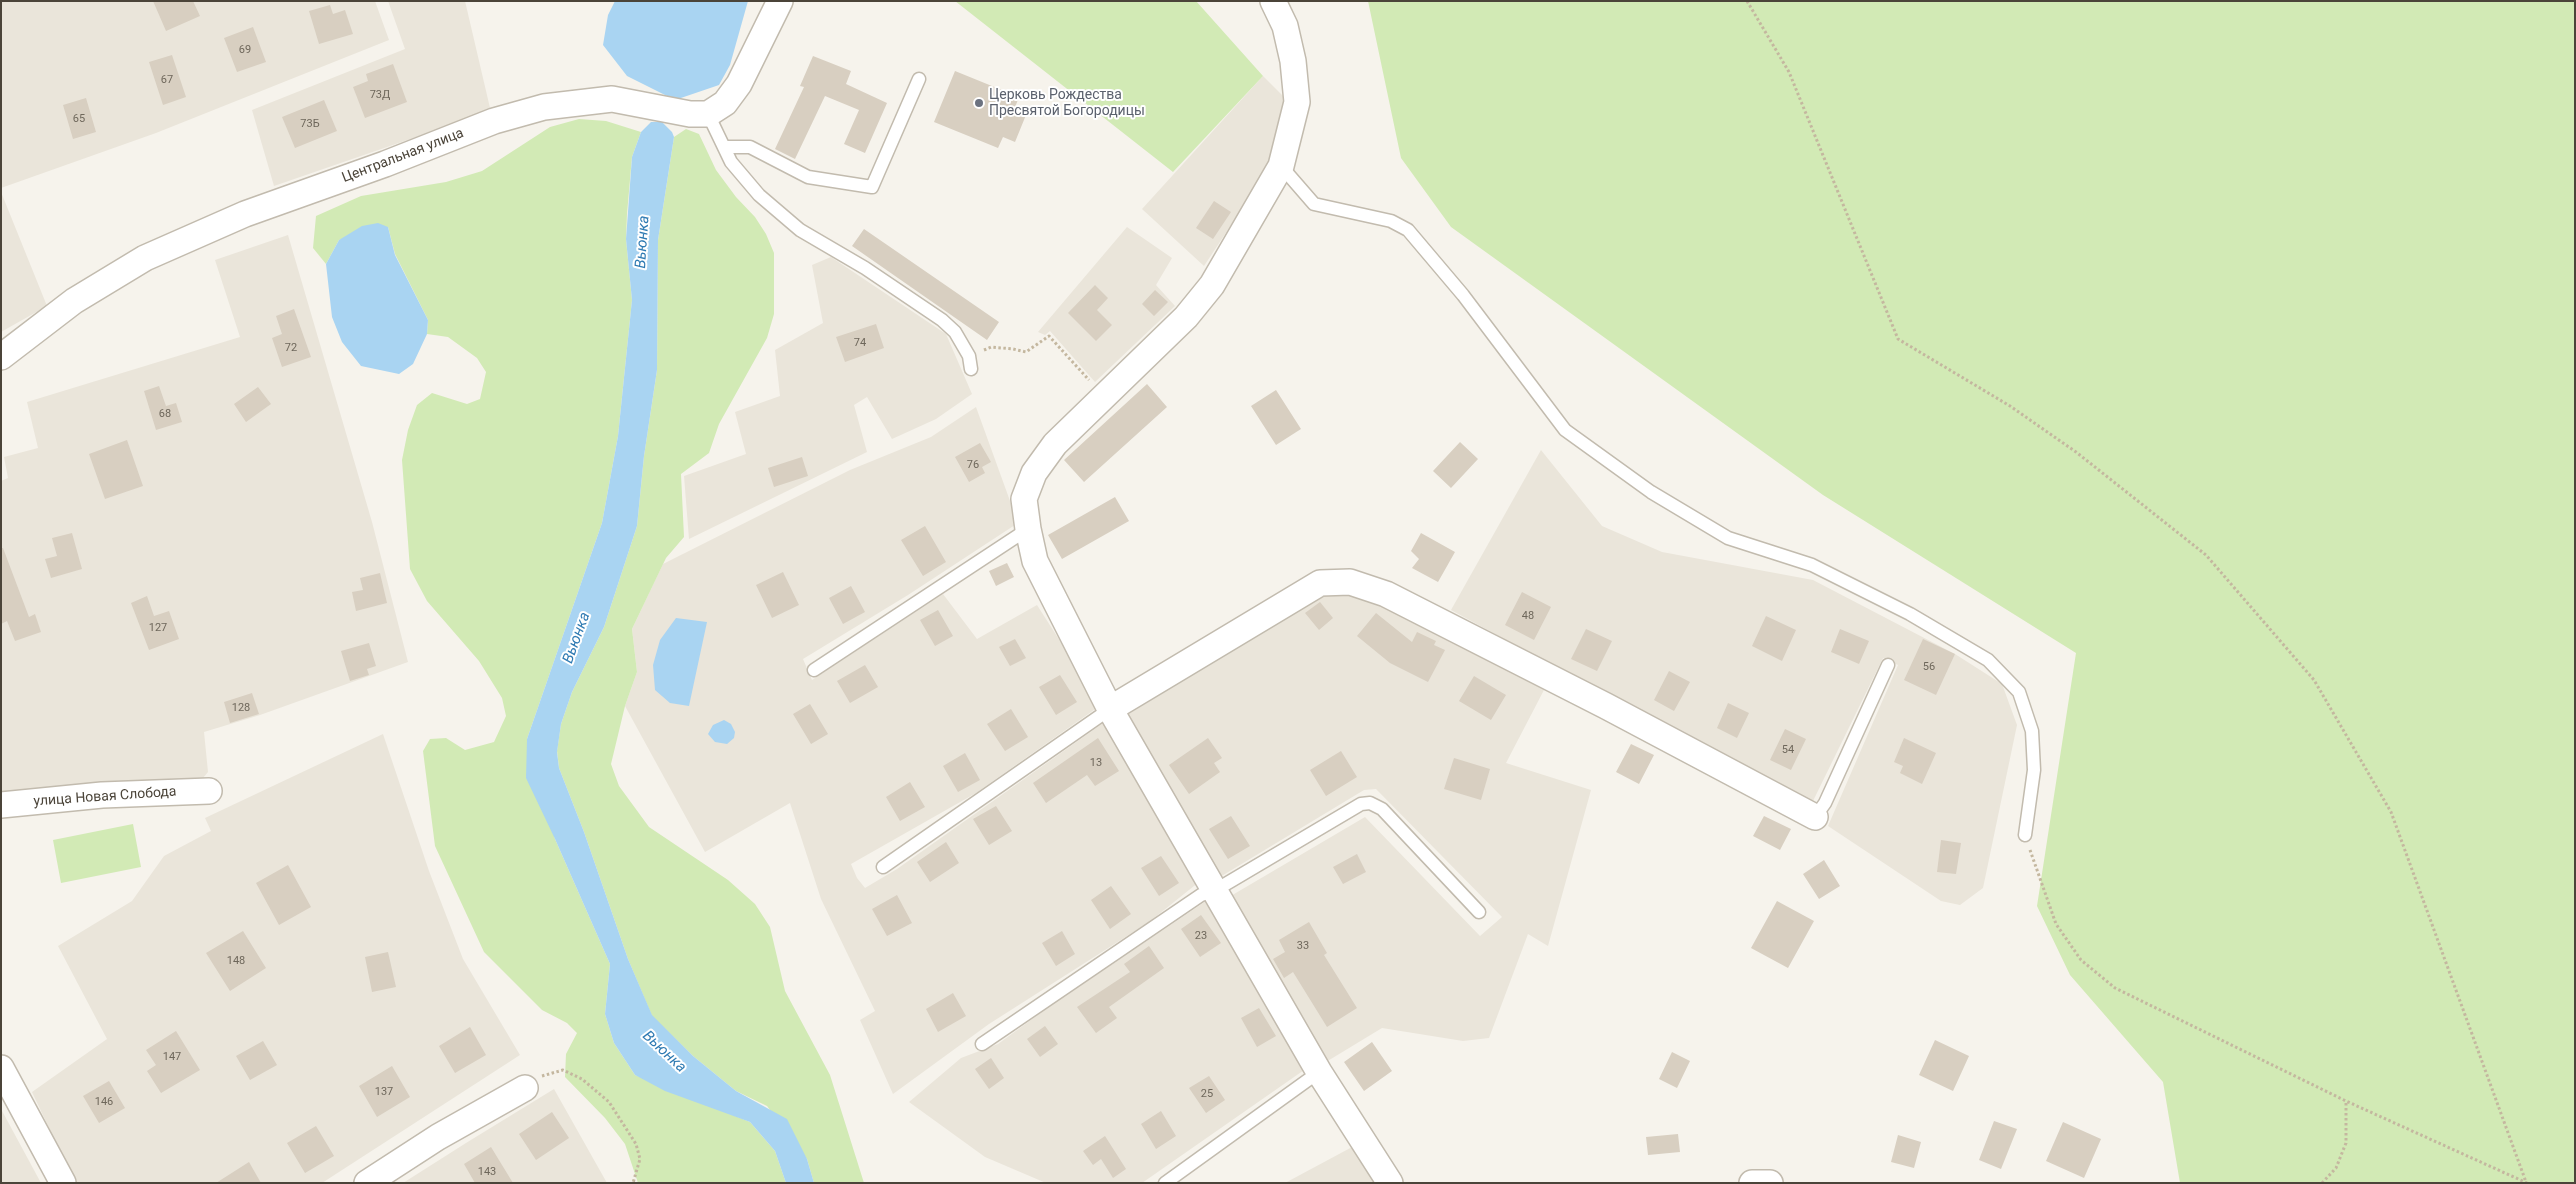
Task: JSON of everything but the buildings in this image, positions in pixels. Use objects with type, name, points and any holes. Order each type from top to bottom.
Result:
[{"type":"street","points":[[699,114],[725,103],[740,84],[780,1]]},
{"type":"street","points":[[1273,1],[1285,26],[1293,61],[1297,102],[1281,166],[1212,284],[1186,317],[1054,444],[1034,473],[1024,499],[1035,561],[1110,709],[1318,1072],[1390,1183]]},
{"type":"street","name":"Центральная улица","points":[[1,357],[74,301],[145,258],[245,214],[385,164],[494,121],[544,107],[612,99],[699,114]]},
{"type":"street","points":[[1110,709],[1320,583],[1350,582],[1394,598],[1606,706],[1815,817]]},
{"type":"street","name":"улица Новая Слобода","points":[[1,804],[102,795],[210,790]]},
{"type":"street","points":[[1,1068],[63,1183]]},
{"type":"street","points":[[368,1183],[438,1137],[524,1088]]},
{"type":"street","points":[[1752,1183],[1770,1183]]},
{"type":"lane","points":[[724,147],[750,147],[808,177],[872,188],[919,79]]},
{"type":"lane","points":[[699,114],[724,147],[731,162],[759,194],[800,230],[865,268],[942,320],[955,332],[970,362]]},
{"type":"lane","points":[[1281,166],[1314,204],[1391,221],[1408,230],[1463,295],[1565,430],[1651,492],[1728,538],[1812,565],[1910,614],[1988,660],[2019,692],[2032,731],[2034,770],[2025,835]]},
{"type":"lane","points":[[814,670],[1028,530]]},
{"type":"lane","points":[[1815,817],[1825,803],[1888,665]]},
{"type":"lane","points":[[884,867],[1110,709]]},
{"type":"lane","points":[[982,1044],[1200,895],[1214,890],[1361,804],[1370,803],[1382,810],[1479,912]]},
{"type":"lane","points":[[1165,1183],[1318,1072]]},
{"type":"path","points":[[1747,1],[1789,72],[1898,339],[2010,406],[2076,452],[2206,555],[2314,680],[2391,812],[2527,1182]]},
{"type":"path","points":[[970,362],[990,347],[1026,352],[1049,336],[1103,396]]},
{"type":"path","points":[[2025,835],[2056,924],[2081,960],[2115,988],[2346,1102],[2527,1182]]},
{"type":"path","points":[[524,1088],[545,1074],[562,1070],[582,1079],[609,1102],[636,1144],[640,1160],[633,1183]]},
{"type":"path","points":[[2322,1183],[2336,1168],[2346,1143],[2346,1102]]},
{"type":"shaded area","points":[[1,1],[375,1],[389,40],[156,133],[1,188]]},
{"type":"shaded area","points":[[388,1],[465,1],[490,108],[445,127],[274,186],[252,110],[405,49]]},
{"type":"shaded area","points":[[1263,76],[1291,104],[1270,166],[1204,266],[1142,209]]},
{"type":"shaded area","points":[[1,192],[47,306],[1,332]]},
{"type":"shaded area","points":[[1127,227],[1172,258],[1156,285],[1175,306],[1095,382],[1050,331],[1045,335],[1038,332]]},
{"type":"shaded area","points":[[288,235],[372,522],[408,662],[260,715],[204,732],[208,772],[203,778],[1,796],[1,481],[8,478],[4,457],[38,448],[27,402],[240,337],[215,260]]},
{"type":"shaded area","points":[[831,257],[946,334],[972,394],[936,419],[892,439],[867,397],[854,405],[867,452],[689,539],[684,476],[746,454],[735,412],[780,396],[775,350],[823,323],[812,265]]},
{"type":"shaded area","points":[[976,407],[1018,523],[908,595],[803,659],[812,680],[943,594],[977,639],[1037,605],[1101,705],[976,793],[851,864],[857,878],[865,888],[897,869],[1106,721],[1199,882],[1149,922],[989,1024],[893,1094],[860,1020],[875,1011],[821,899],[790,803],[705,852],[625,706],[637,672],[632,629],[663,564],[850,470],[931,437]]},
{"type":"shaded area","points":[[1541,450],[1602,526],[1662,552],[1813,580],[1955,654],[2002,684],[2017,725],[1983,888],[1960,905],[1941,901],[1828,826],[1898,665],[1883,658],[1813,801],[1626,705],[1451,610]]},
{"type":"shaded area","points":[[1346,591],[1418,620],[1544,690],[1506,763],[1591,790],[1548,946],[1528,934],[1489,1038],[1463,1041],[1382,1028],[1326,1062],[1229,897],[1365,817],[1480,936],[1502,917],[1376,789],[1364,790],[1220,877],[1127,715],[1323,594]]},
{"type":"shaded area","points":[[383,734],[429,871],[463,959],[520,1055],[322,1183],[75,1183],[32,1092],[107,1039],[58,946],[132,901],[164,856],[211,831],[205,818]]},
{"type":"shaded area","points":[[1212,897],[1307,1068],[1142,1183],[1046,1183],[985,1157],[909,1102],[961,1058],[998,1044],[1050,1006]]},
{"type":"shaded area","points":[[554,1089],[607,1183],[403,1183],[466,1143]]},
{"type":"shaded area","points":[[1,1109],[41,1183],[1,1183]]},
{"type":"shaded area","points":[[1354,1146],[1375,1183],[1285,1183]]},
{"type":"green space","points":[[955,1],[1196,1],[1263,76],[1173,172]]},
{"type":"green space","points":[[1368,1],[2575,1],[2575,1183],[2180,1183],[2163,1082],[2070,975],[2037,906],[2076,653],[1823,495],[1451,227],[1401,158]]},
{"type":"green space","points":[[579,119],[606,121],[641,132],[632,157],[627,214],[626,239],[632,300],[618,436],[602,523],[527,739],[555,839],[610,964],[605,1014],[614,1043],[635,1075],[750,1122],[775,1151],[786,1183],[638,1183],[625,1144],[605,1118],[565,1077],[566,1054],[577,1033],[567,1023],[542,1010],[484,952],[435,846],[423,751],[430,739],[446,738],[465,750],[494,742],[506,716],[502,698],[479,661],[427,601],[410,569],[402,460],[408,430],[417,405],[432,393],[467,404],[480,399],[486,372],[477,358],[448,337],[427,334],[428,320],[395,254],[388,227],[339,240],[326,264],[313,248],[316,216],[361,196],[446,182],[482,171],[550,127]]},
{"type":"green space","points":[[686,129],[699,134],[716,170],[736,197],[755,217],[766,234],[774,253],[774,314],[767,338],[719,424],[709,453],[681,474],[684,537],[666,558],[632,629],[637,672],[625,706],[611,764],[619,786],[649,827],[728,880],[755,904],[770,927],[785,991],[830,1075],[864,1183],[814,1183],[807,1159],[767,1106],[736,1091],[693,1056],[652,1016],[628,959],[584,832],[559,768],[557,751],[561,724],[572,692],[604,627],[637,526],[644,456],[657,370],[658,240],[674,137]]},
{"type":"green space","points":[[133,824],[141,867],[61,883],[53,840]]},
{"type":"water","points":[[615,1],[748,1],[730,65],[719,85],[675,100],[627,76],[603,45],[608,15]]},
{"type":"water","name":"Вьюнка","points":[[651,122],[662,122],[672,132],[674,137],[658,240],[657,370],[644,456],[637,526],[604,627],[572,692],[561,724],[557,752],[559,768],[584,832],[628,959],[652,1015],[693,1056],[736,1091],[787,1119],[807,1159],[814,1183],[786,1183],[775,1151],[750,1122],[665,1091],[635,1075],[614,1043],[605,1014],[610,964],[526,778],[527,739],[602,523],[618,436],[632,300],[626,239],[632,157],[641,132]]},
{"type":"water","points":[[378,223],[388,227],[395,255],[428,320],[427,334],[413,364],[399,374],[361,366],[342,342],[332,317],[326,264],[339,240],[362,226]]},
{"type":"water","points":[[676,618],[707,622],[689,706],[670,703],[655,690],[653,665],[660,640]]},
{"type":"water","points":[[724,720],[731,724],[735,732],[734,738],[727,744],[715,742],[708,734],[713,725]]},
{"type":"place","name":"Церковь Рождества Пресвятой Богородицы","points":[[979,103]]}]
